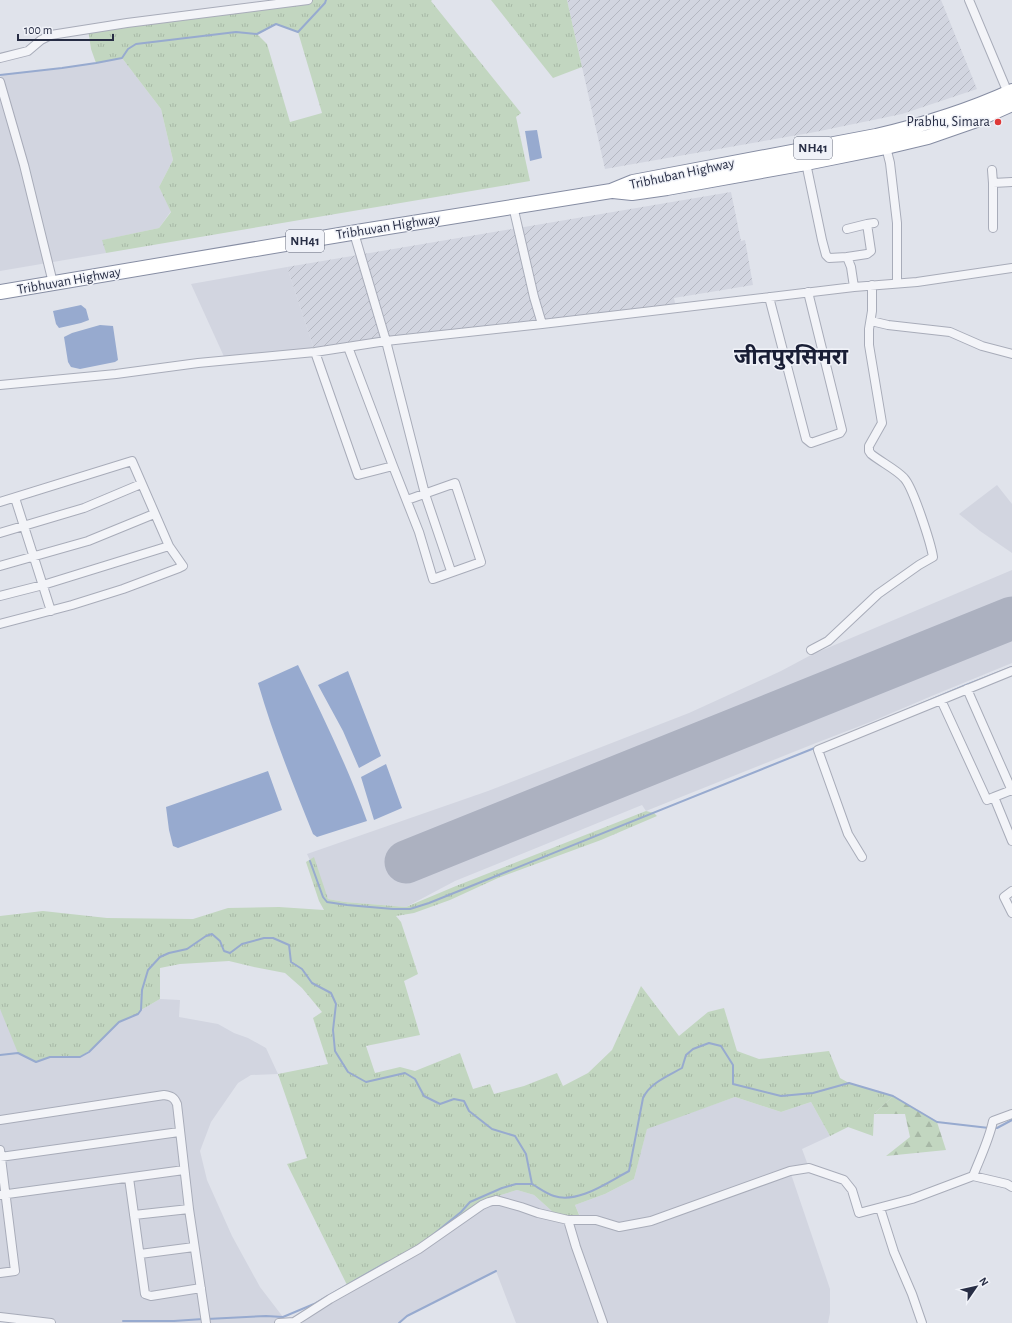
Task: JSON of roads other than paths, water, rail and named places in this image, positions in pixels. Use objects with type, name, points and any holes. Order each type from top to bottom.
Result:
[{"type":"highway","name":"Tribhuban Highway","points":[[611,191],[632,193],[806,163],[886,147],[934,135],[974,121],[1011,96]]},
{"type":"highway","name":"Tribhuban Highway","points":[[611,191],[634,182],[912,128],[1011,96]]},
{"type":"highway","name":"Tribhuvan Highway","points":[[0,292],[611,191]]},
{"type":"street","points":[[0,58],[28,51],[41,40],[51,35],[126,23],[308,0]]},
{"type":"street","points":[[969,0],[1011,96]]},
{"type":"street","points":[[0,82],[24,165],[53,283]]},
{"type":"street","points":[[886,147],[890,162],[897,224],[897,283]]},
{"type":"street","points":[[806,163],[822,240],[826,254],[829,258],[842,258],[867,254],[871,251],[870,224],[847,229]]},
{"type":"street","points":[[992,170],[993,228]]},
{"type":"street","points":[[993,183],[1012,182]]},
{"type":"street","points":[[513,206],[534,297],[542,324]]},
{"type":"street","points":[[354,233],[386,341],[424,494],[451,572]]},
{"type":"street","points":[[847,257],[851,267],[854,287]]},
{"type":"street","points":[[0,386],[116,374],[198,363],[315,352],[386,341],[808,292],[917,282],[1012,268]]},
{"type":"street","points":[[811,650],[828,641],[878,594],[913,569],[933,558],[932,547],[915,500],[905,479],[869,451],[869,446],[882,423],[869,345],[869,329],[872,311],[872,285]]},
{"type":"street","points":[[769,297],[806,439],[811,443],[840,433],[842,430],[808,292]]},
{"type":"street","points":[[871,321],[888,325],[950,332],[982,346],[1012,354]]},
{"type":"street","points":[[348,347],[419,532],[433,579],[481,562],[456,482],[407,500]]},
{"type":"street","points":[[315,352],[358,475],[393,466]]},
{"type":"street","points":[[0,502],[132,461],[169,546],[183,566],[123,589],[51,611],[0,624]]},
{"type":"street","points":[[0,533],[84,508],[141,484]]},
{"type":"street","points":[[15,498],[51,611]]},
{"type":"street","points":[[0,566],[88,540],[154,514]]},
{"type":"street","points":[[0,596],[43,585],[169,546]]},
{"type":"street","points":[[862,857],[848,834],[818,750],[1012,671]]},
{"type":"street","points":[[941,700],[987,800],[1012,791],[967,689]]},
{"type":"street","points":[[994,797],[1012,841]]},
{"type":"street","points":[[1012,891],[1004,897],[1012,913]]},
{"type":"street","points":[[0,1120],[164,1095],[174,1098],[177,1104],[189,1209],[205,1319]]},
{"type":"street","points":[[972,1176],[991,1133],[993,1121],[1012,1114]]},
{"type":"street","points":[[0,1272],[15,1270],[3,1194],[0,1155],[180,1132]]},
{"type":"street","points":[[279,1323],[294,1322],[330,1299],[419,1249],[482,1205],[496,1200],[538,1213],[568,1220],[596,1220],[619,1227],[651,1221],[790,1171],[809,1168],[844,1180],[852,1190],[859,1213],[912,1199],[972,1176],[1008,1184],[1012,1187]]},
{"type":"street","points":[[3,1194],[184,1170]]},
{"type":"street","points":[[129,1178],[145,1294],[151,1296],[200,1288]]},
{"type":"street","points":[[880,1208],[894,1252],[912,1294],[922,1323]]},
{"type":"street","points":[[134,1215],[189,1209]]},
{"type":"street","points":[[568,1220],[603,1323]]},
{"type":"street","points":[[140,1254],[194,1247]]},
{"type":"street","points":[[0,1317],[51,1323]]},
{"type":"water","points":[[537,130],[542,158],[530,161],[525,131]]},
{"type":"water","points":[[81,305],[86,309],[89,320],[59,328],[56,324],[53,311]]},
{"type":"water","points":[[100,325],[113,326],[118,360],[115,362],[80,369],[71,367],[68,362],[64,337],[72,333]]},
{"type":"water","points":[[298,665],[326,723],[360,801],[367,821],[317,837],[313,834],[291,778],[270,722],[258,683]]},
{"type":"water","points":[[348,671],[381,756],[359,768],[343,731],[318,685]]},
{"type":"water","points":[[386,764],[402,808],[374,820],[361,777]]},
{"type":"water","points":[[268,771],[282,810],[178,848],[173,846],[166,807]]},
{"type":"waterway","points":[[0,75],[62,68],[122,58],[128,49],[136,44],[236,32],[257,34],[276,24],[298,32],[325,3],[326,0]]},
{"type":"waterway","points":[[902,712],[1012,667]]},
{"type":"waterway","points":[[310,861],[323,897],[327,902],[393,909],[410,909],[429,903],[817,747]]},
{"type":"waterway","points":[[0,1055],[18,1053],[36,1062],[50,1057],[80,1057],[89,1052],[119,1022],[138,1014],[141,1010],[142,990],[148,970],[160,957],[169,953],[187,949],[206,936],[212,934],[220,941],[224,951],[230,953],[242,944],[264,938],[273,938],[289,945],[291,962],[302,969],[312,983],[331,993],[336,1004],[333,1030],[335,1051],[348,1072],[366,1082],[405,1073],[415,1079],[424,1096],[440,1104],[454,1099],[464,1101],[469,1111],[492,1129],[515,1136],[526,1154],[532,1184],[554,1196],[563,1198],[583,1195],[629,1171],[643,1098],[646,1093],[660,1080],[682,1068],[686,1055],[693,1049],[709,1043],[721,1046],[733,1065],[733,1084],[781,1096],[813,1093],[849,1083],[893,1096],[937,1122],[989,1128]]},
{"type":"waterway","points":[[993,1128],[997,1128],[1012,1120]]},
{"type":"waterway","points":[[429,1238],[461,1212],[470,1202],[502,1188],[516,1184],[532,1184]]},
{"type":"waterway","points":[[207,1319],[266,1316],[283,1317],[314,1304],[387,1262]]},
{"type":"waterway","points":[[399,1323],[407,1316],[496,1271]]},
{"type":"waterway","points":[[123,1321],[174,1321],[203,1319]]},
{"type":"place","name":"Prabhu, Simara","points":[[998,122]]},
{"type":"district","name":"जीतपुरसिमरा","points":[[791,357]]}]
